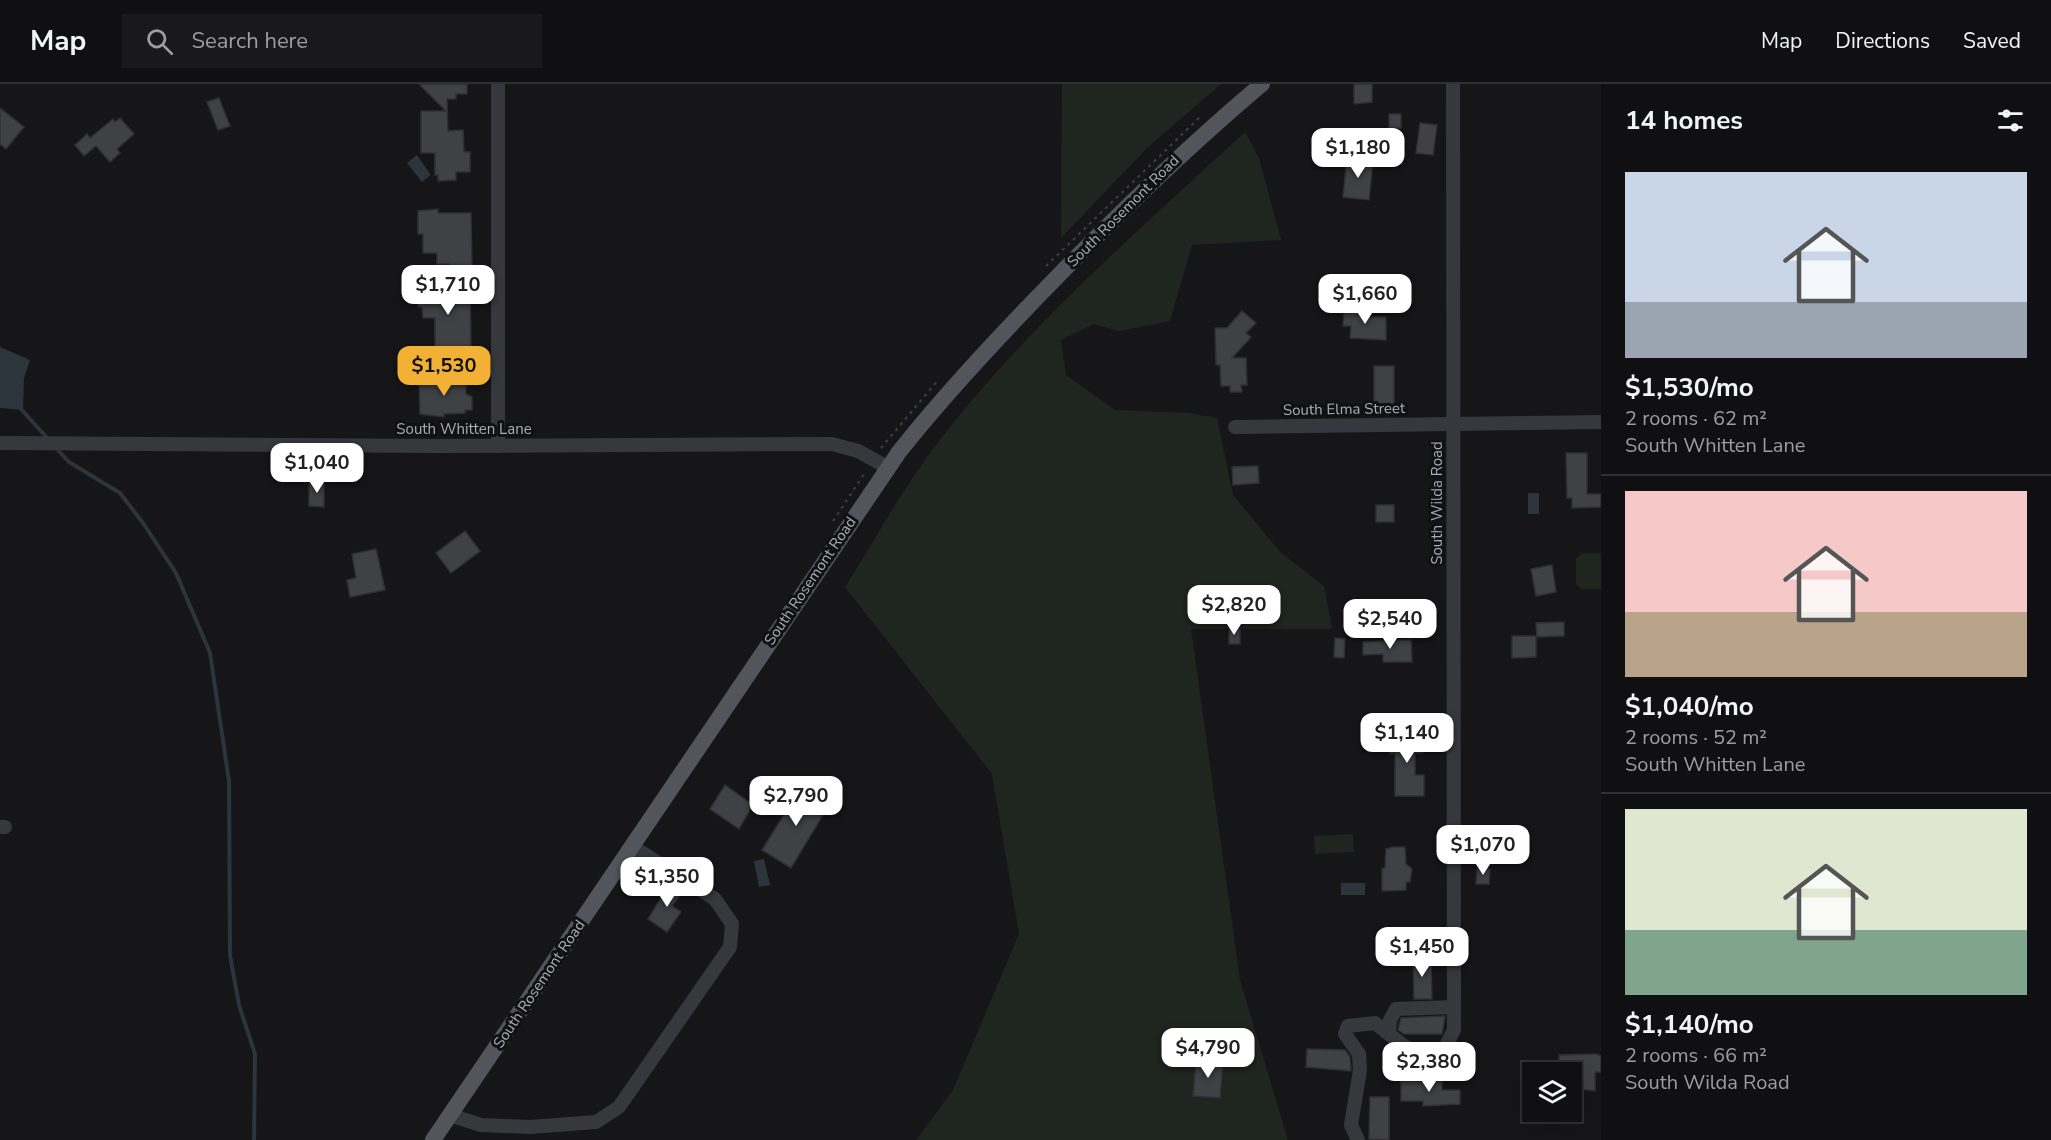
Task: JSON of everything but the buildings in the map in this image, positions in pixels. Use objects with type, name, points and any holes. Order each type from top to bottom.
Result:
[{"type":"main road","name":"South Rosemont Road","points":[[433,1140],[633,847],[887,467],[967,372],[1114,217],[1262,84]]},
{"type":"street","points":[[498,84],[498,446]]},
{"type":"street","name":"South Wilda Road","points":[[1389,1033],[1404,1046],[1425,1056],[1446,1046],[1454,1030],[1453,84]]},
{"type":"street","name":"South Elma Street","points":[[1235,427],[1601,422]]},
{"type":"street","name":"South Whitten Lane","points":[[0,443],[498,446],[832,444],[858,451],[887,467]]},
{"type":"street","points":[[450,1115],[481,1125],[530,1127],[596,1122],[619,1107],[730,946],[732,924],[716,899],[633,847]]},
{"type":"street","points":[[1389,1033],[1390,1020],[1396,1010],[1454,1007]]},
{"type":"street","points":[[1358,1140],[1351,1125],[1360,1070],[1359,1054],[1345,1034],[1348,1026],[1375,1023],[1389,1033]]},
{"type":"shaded area","points":[[1062,84],[1221,84],[1147,148],[1061,238]]},
{"type":"shaded area","points":[[1245,132],[1259,158],[1281,240],[1192,245],[1170,321],[1119,331],[1094,324],[1061,340],[1066,375],[1115,410],[1189,413],[1217,418],[1233,495],[1280,552],[1324,586],[1332,629],[1191,629],[1240,980],[1288,1140],[916,1140],[953,1090],[1019,934],[992,774],[845,587],[900,497],[936,445],[970,402],[1084,282]]},
{"type":"shaded area","points":[[417,155],[431,175],[422,182],[407,163]]},
{"type":"shaded area","points":[[0,347],[30,360],[24,378],[23,410],[0,408]]},
{"type":"shaded area","points":[[1528,493],[1539,493],[1539,514],[1528,514]]},
{"type":"shaded area","points":[[1582,553],[1601,553],[1601,589],[1582,589],[1576,584],[1576,558]]},
{"type":"shaded area","points":[[1353,834],[1354,852],[1315,854],[1314,836]]},
{"type":"shaded area","points":[[764,859],[770,885],[759,887],[754,861]]},
{"type":"shaded area","points":[[1341,883],[1365,883],[1365,895],[1341,895]]},
{"type":"waterway","points":[[20,408],[49,440]]},
{"type":"waterway","points":[[56,448],[69,462],[120,493],[143,523],[176,573],[210,653],[229,781],[230,955],[239,1005],[255,1054],[254,1140]]}]
